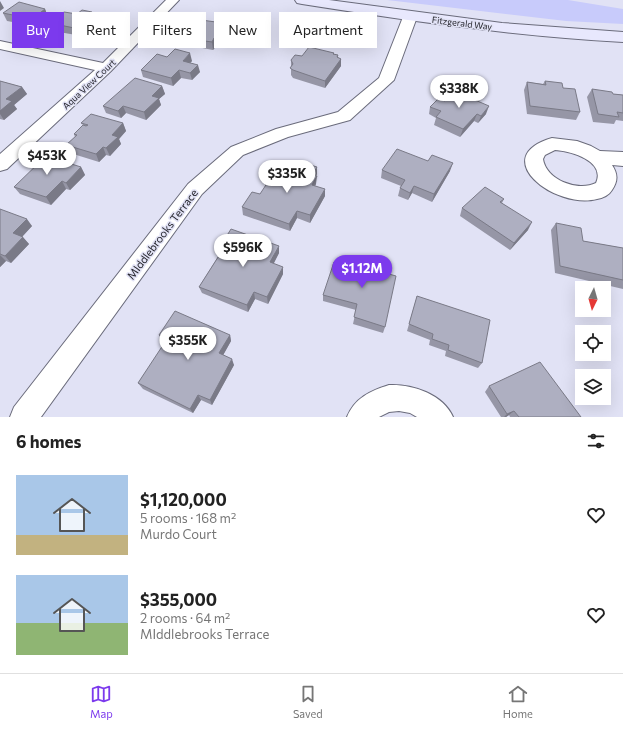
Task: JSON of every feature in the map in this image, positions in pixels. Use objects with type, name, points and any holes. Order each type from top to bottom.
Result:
[{"type":"street","name":"Aqua View Court","points":[[0,164],[54,117],[106,68],[173,0]]},
{"type":"street","name":"Fitzgerald Way","points":[[302,0],[410,17],[546,32],[623,37]]},
{"type":"street","name":"MIddlebrooks Terrace","points":[[24,417],[195,189],[237,151],[282,133],[344,116],[386,80],[410,17]]},
{"type":"street","points":[[0,45],[106,68]]},
{"type":"street","points":[[596,156],[623,159]]},
{"type":"street","points":[[361,417],[366,410],[378,401],[393,397],[409,398],[425,405],[439,417]]},
{"type":"shaded area","points":[[387,0],[568,0],[623,9],[623,24],[566,21]]},
{"type":"building","points":[[19,2],[45,9],[41,12],[12,12],[12,15],[3,13]]},
{"type":"building","points":[[82,10],[92,12],[80,12]]},
{"type":"building","points":[[64,12],[72,13],[72,28],[64,26]]},
{"type":"building","points":[[206,21],[214,22],[214,38],[212,42],[206,41]]},
{"type":"building","points":[[308,48],[313,48],[334,53],[333,54],[338,55],[337,57],[341,59],[325,81],[290,68],[293,64],[291,60],[295,55],[302,56]]},
{"type":"building","points":[[175,49],[190,53],[183,61],[198,65],[190,73],[179,70],[171,78],[141,70],[157,54],[167,57]]},
{"type":"building","points":[[135,78],[162,86],[152,96],[159,98],[144,112],[123,106],[118,111],[103,106]]},
{"type":"building","points":[[0,81],[22,87],[6,99],[12,101],[0,111]]},
{"type":"building","points":[[545,81],[562,83],[563,88],[575,89],[580,112],[530,106],[527,82],[546,85]]},
{"type":"building","points":[[592,89],[623,95],[623,113],[617,112],[619,117],[598,114]]},
{"type":"building","points":[[454,91],[489,106],[481,116],[477,114],[463,129],[436,117],[441,111],[430,107],[439,98],[445,101]]},
{"type":"building","points":[[91,114],[123,123],[112,135],[118,137],[106,148],[103,147],[96,154],[66,145],[77,135],[74,134],[83,125],[88,125],[81,123]]},
{"type":"building","points":[[397,149],[428,161],[432,155],[453,163],[434,194],[414,186],[410,193],[400,188],[405,180],[382,170]]},
{"type":"building","points":[[46,156],[81,167],[66,183],[62,181],[46,197],[14,187]]},
{"type":"building","points":[[297,161],[317,167],[312,175],[317,176],[312,185],[325,189],[310,215],[297,211],[289,224],[242,207],[252,192],[260,194],[279,165],[291,169]]},
{"type":"building","points":[[485,187],[504,199],[500,202],[532,222],[514,243],[462,208]]},
{"type":"building","points":[[0,209],[27,219],[13,233],[23,237],[5,256],[0,254]]},
{"type":"building","points":[[556,223],[581,228],[583,241],[623,248],[623,280],[560,266]]},
{"type":"building","points":[[231,229],[279,246],[270,262],[283,267],[267,297],[254,292],[247,305],[199,287],[222,251],[218,250]]},
{"type":"building","points":[[351,256],[373,261],[371,269],[396,276],[385,327],[354,317],[357,304],[323,295],[334,262],[348,266]]},
{"type":"building","points":[[417,296],[490,320],[482,363],[448,350],[449,345],[432,339],[433,334],[409,324]]},
{"type":"building","points":[[175,311],[230,335],[219,353],[232,359],[210,400],[198,395],[190,409],[138,383],[167,339],[159,335]]},
{"type":"building","points":[[540,362],[581,417],[519,417],[514,411],[507,414],[489,386]]}]
